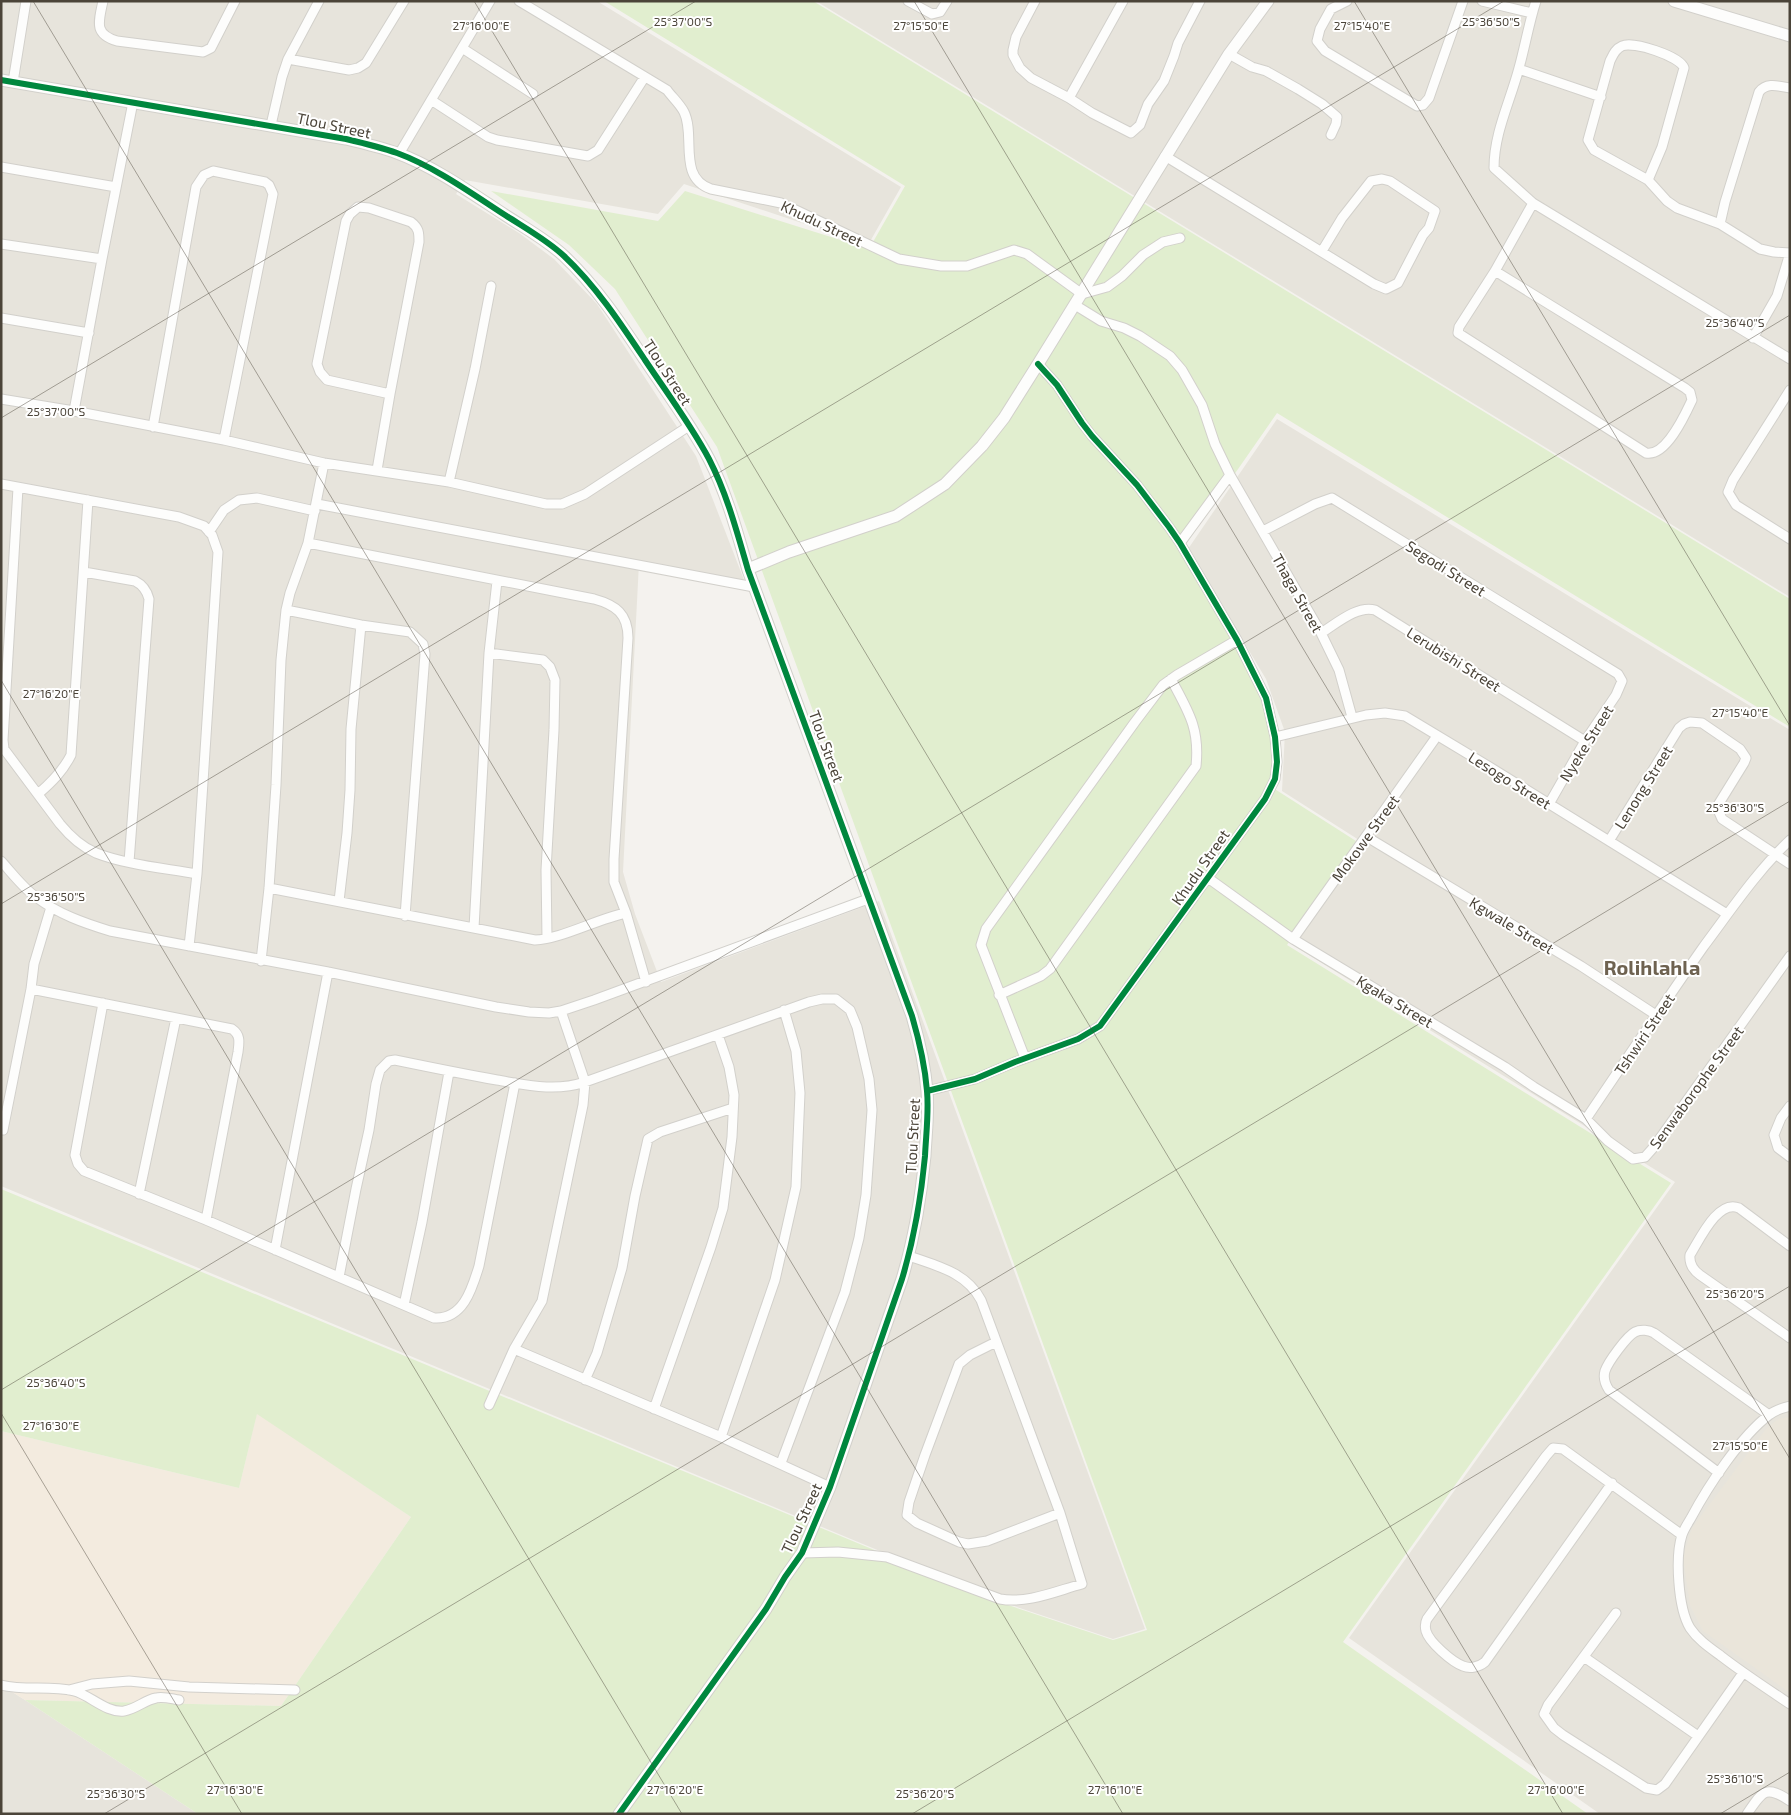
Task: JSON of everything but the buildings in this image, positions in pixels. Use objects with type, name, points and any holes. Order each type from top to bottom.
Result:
[{"type":"street","points":[[13,82],[26,1]]},
{"type":"street","points":[[103,1],[99,23],[101,32],[107,38],[203,52],[211,48],[234,1]]},
{"type":"street","points":[[270,125],[288,60],[319,1]]},
{"type":"street","points":[[288,60],[349,70],[358,68],[366,63],[404,1]]},
{"type":"street","points":[[398,154],[490,1]]},
{"type":"street","name":"Khudu Street","points":[[519,1],[644,78],[667,90],[684,111],[688,123],[690,159],[696,179],[702,185],[711,189],[781,202],[898,260],[941,266],[967,266],[1014,250],[1027,254],[1082,294]]},
{"type":"street","points":[[908,1],[932,14],[940,12],[947,1]]},
{"type":"street","points":[[1035,1],[1016,37],[1013,50],[1013,55],[1020,68],[1026,74],[1131,134],[1140,125],[1148,104],[1164,81],[1178,43],[1200,1]]},
{"type":"street","points":[[1070,98],[1123,1]]},
{"type":"street","points":[[748,569],[789,552],[896,516],[932,493],[960,470],[982,446],[1004,418],[1229,54],[1268,1]]},
{"type":"street","points":[[1347,1],[1336,6],[1328,13],[1317,37],[1318,43],[1325,51],[1417,106],[1423,105],[1429,98],[1463,1]]},
{"type":"street","points":[[1482,1],[1532,13]]},
{"type":"street","points":[[1536,1],[1519,69],[1497,136],[1494,151],[1494,168],[1533,203],[1790,359]]},
{"type":"street","points":[[1674,1],[1790,36]]},
{"type":"street","points":[[1648,180],[1662,146],[1683,65],[1678,60],[1663,54],[1635,44],[1625,44],[1614,52],[1588,140],[1589,144],[1599,153],[1648,180],[1662,196],[1677,208],[1720,224],[1760,249],[1790,253],[1778,296],[1753,338]]},
{"type":"street","points":[[462,48],[533,94]]},
{"type":"street","points":[[1229,54],[1252,67],[1266,71],[1322,104],[1336,117],[1336,124],[1331,135]]},
{"type":"street","points":[[1519,69],[1601,96]]},
{"type":"street","points":[[431,100],[488,137],[588,156],[598,150],[644,78]]},
{"type":"street","name":"Tlou Street","points":[[1,80],[346,139],[398,154],[427,167],[544,240],[582,274],[622,325],[689,426],[717,476],[734,522],[754,587],[912,1016],[927,1091],[922,1184],[909,1256],[830,1487],[802,1553],[749,1633],[619,1814]]},
{"type":"street","points":[[1720,224],[1759,92],[1762,88],[1771,85],[1790,88]]},
{"type":"street","points":[[74,411],[133,102]]},
{"type":"street","points":[[1165,156],[1374,284],[1386,289],[1398,283],[1423,235],[1429,228],[1435,211],[1390,181],[1382,179],[1371,181],[1342,218],[1322,251]]},
{"type":"street","points":[[1,167],[116,187]]},
{"type":"street","points":[[153,427],[196,187],[204,175],[213,171],[265,182],[269,185],[273,194],[224,440]]},
{"type":"street","points":[[1495,271],[1690,392],[1692,400],[1662,448],[1653,454],[1646,453],[1458,333],[1459,328],[1495,271],[1533,203]]},
{"type":"street","points":[[377,470],[419,242],[419,230],[411,222],[369,208],[358,207],[350,214],[346,221],[317,364],[320,372],[327,380],[390,394]]},
{"type":"street","points":[[1082,294],[1107,287],[1122,276],[1143,255],[1163,242],[1180,238]]},
{"type":"street","points":[[1,244],[102,259]]},
{"type":"street","points":[[449,482],[475,369],[491,286]]},
{"type":"street","name":"Thaga Street","points":[[1074,305],[1101,321],[1124,328],[1140,336],[1170,356],[1185,373],[1202,405],[1215,444],[1230,475],[1321,633],[1339,670],[1352,717]]},
{"type":"street","points":[[1,318],[89,333]]},
{"type":"street","name":"Khudu Street","points":[[927,1091],[974,1079],[1078,1039],[1100,1026],[1265,799],[1272,785],[1277,762],[1275,737],[1266,698],[1237,640],[1180,543],[1137,485],[1082,424],[1057,385],[1038,364]]},
{"type":"street","points":[[1790,390],[1733,480],[1728,492],[1736,505],[1790,539]]},
{"type":"street","points":[[1,399],[224,440],[324,462],[449,482],[546,504],[562,504],[586,494],[689,426]]},
{"type":"street","points":[[261,961],[269,888],[276,785],[281,660],[286,610],[308,543],[324,462]]},
{"type":"street","points":[[1180,543],[1230,475]]},
{"type":"street","points":[[1,484],[179,517],[198,523],[210,532],[215,541],[218,552],[218,569],[210,658],[197,874],[189,946]]},
{"type":"street","points":[[18,488],[4,749],[68,834],[95,852],[129,862],[197,874]]},
{"type":"street","points":[[210,532],[224,510],[239,500],[257,498],[754,587]]},
{"type":"street","name":"Segodi Street","points":[[1263,531],[1322,500],[1332,498],[1618,674],[1622,681]]},
{"type":"street","points":[[38,794],[53,781],[71,755],[88,500]]},
{"type":"street","points":[[308,543],[442,568],[607,603],[616,608],[628,626],[614,882],[626,914],[646,982]]},
{"type":"street","points":[[84,572],[136,581],[147,591],[149,599],[129,862]]},
{"type":"street","points":[[474,928],[489,653],[498,581]]},
{"type":"street","points":[[286,610],[360,625],[410,632],[423,644],[425,654],[405,916]]},
{"type":"street","name":"Lerubishi Street","points":[[1321,633],[1358,611],[1376,610],[1585,741]]},
{"type":"street","points":[[339,901],[347,833],[351,729],[360,625]]},
{"type":"street","points":[[1025,1058],[981,945],[986,929],[1163,686],[1171,679],[1237,640]]},
{"type":"street","points":[[489,653],[543,660],[550,667],[555,680],[546,870],[547,938]]},
{"type":"street","points":[[999,994],[1041,976],[1050,969],[1196,766],[1198,750],[1192,719],[1171,679]]},
{"type":"street","name":"Nyeke Street","points":[[1549,804],[1585,741],[1616,695],[1622,681]]},
{"type":"street","name":"Lesogo Street","points":[[1275,737],[1352,717],[1394,713],[1405,716],[1727,914]]},
{"type":"street","name":"Lenong Street","points":[[1609,841],[1679,728],[1686,723],[1702,723],[1740,749],[1746,758],[1718,805],[1720,815],[1724,822],[1775,854]]},
{"type":"street","name":"Mokowe Street","points":[[1292,940],[1437,736]]},
{"type":"street","name":"Kgwale Street","points":[[1367,837],[1581,966],[1656,1014]]},
{"type":"street","name":"Tshwiri Street","points":[[1586,1119],[1656,1014],[1727,914],[1775,854],[1790,840]]},
{"type":"street","points":[[1775,854],[1790,864]]},
{"type":"street","points":[[1,861],[35,897],[81,923],[110,931],[261,961],[328,972],[496,1007],[538,1013],[561,1011],[646,982],[868,899]]},
{"type":"street","name":"Kgaka Street","points":[[1208,878],[1292,940],[1505,1067],[1586,1119]]},
{"type":"street","points":[[269,888],[523,939],[540,940],[612,916],[626,914]]},
{"type":"street","points":[[1,1130],[3,1130],[31,989],[34,964],[51,907]]},
{"type":"street","name":"Senwaborophe Street","points":[[1586,1119],[1600,1135],[1629,1157],[1636,1159],[1645,1157],[1790,956]]},
{"type":"street","points":[[275,1250],[328,972]]},
{"type":"street","points":[[31,989],[232,1029],[237,1034],[239,1039],[238,1052],[206,1220]]},
{"type":"street","points":[[339,1277],[369,1130],[376,1084],[380,1070],[386,1063],[392,1060],[449,1072],[545,1088],[572,1087],[784,1010],[822,999],[836,999],[850,1010],[857,1027],[870,1079],[872,1103],[866,1196],[859,1238],[845,1292],[782,1463]]},
{"type":"street","points":[[103,1003],[75,1155],[78,1164],[84,1171],[206,1220],[434,1318],[444,1319],[454,1314],[465,1302],[472,1290],[479,1266],[515,1083]]},
{"type":"street","points":[[720,1437],[775,1280],[796,1187],[800,1092],[796,1051],[784,1010]]},
{"type":"street","points":[[489,1405],[514,1349],[542,1301],[582,1105],[585,1082],[561,1011]]},
{"type":"street","points":[[139,1194],[176,1018]]},
{"type":"street","points":[[654,1408],[723,1208],[732,1136],[734,1095],[732,1080],[718,1034]]},
{"type":"street","points":[[404,1305],[422,1222],[449,1072]]},
{"type":"street","points":[[1790,1106],[1774,1135],[1778,1148],[1790,1157]]},
{"type":"street","points":[[585,1380],[597,1353],[622,1268],[648,1139],[660,1132],[733,1108]]},
{"type":"street","points":[[1790,1246],[1739,1208],[1730,1206],[1722,1209],[1716,1215],[1690,1255],[1692,1267],[1700,1275],[1790,1338]]},
{"type":"street","points":[[802,1553],[838,1552],[887,1557],[1000,1600],[1009,1601],[1025,1599],[1082,1584],[1060,1513],[975,1289],[950,1270],[909,1256]]},
{"type":"street","points":[[1719,1473],[1609,1390],[1604,1377],[1606,1369],[1628,1338],[1640,1330],[1654,1333],[1769,1415]]},
{"type":"street","points":[[996,1342],[970,1355],[959,1364],[912,1491],[907,1515],[917,1524],[968,1544],[993,1538],[1060,1513]]},
{"type":"street","points":[[514,1349],[782,1463],[830,1487]]},
{"type":"street","points":[[1790,1406],[1769,1415],[1735,1452],[1719,1473],[1702,1498],[1682,1535],[1679,1556],[1679,1578],[1683,1613],[1690,1628],[1702,1642],[1743,1673],[1790,1704]]},
{"type":"street","points":[[1612,1483],[1485,1662],[1476,1667],[1463,1666],[1429,1638],[1425,1630],[1427,1619],[1550,1451],[1556,1448],[1564,1449],[1612,1483],[1682,1535]]},
{"type":"street","points":[[1616,1613],[1548,1705],[1544,1714],[1554,1728],[1646,1788],[1655,1790],[1665,1784],[1743,1673]]},
{"type":"street","points":[[1584,1657],[1698,1736]]},
{"type":"street","points":[[69,1690],[92,1684],[129,1681],[189,1687],[295,1690]]},
{"type":"street","points":[[150,1700],[153,1683]]},
{"type":"street","points":[[1,1685],[12,1688],[69,1690],[108,1707],[124,1711],[158,1697],[179,1700]]},
{"type":"street","points":[[1747,1814],[1758,1798],[1766,1792],[1773,1791],[1790,1801]]},
{"type":"shaded area","points":[[1,1],[597,1],[901,187],[868,245],[684,184],[658,214],[465,180],[456,194],[519,233],[554,259],[597,304],[696,456],[746,585],[639,563],[623,872],[635,914],[661,982],[879,901],[1145,1629],[1113,1639],[1005,1603],[1,1186]]},
{"type":"shaded area","points":[[816,1],[1790,1],[1790,597]]},
{"type":"shaded area","points":[[1277,419],[1790,730],[1790,1814],[1600,1814],[1349,1638],[1675,1182],[1291,944],[1359,840],[1282,791],[1285,732],[1266,679],[1188,549]]},
{"type":"shaded area","points":[[257,1413],[411,1517],[281,1706],[25,1700],[1,1685],[1,1431],[239,1488]]},
{"type":"shaded area","points":[[1790,1417],[1790,1693],[1703,1631],[1690,1605],[1683,1557],[1692,1528],[1766,1429],[1778,1419]]},
{"type":"shaded area","points":[[1,1685],[25,1700],[198,1814],[1,1814]]},
{"type":"green space","points":[[604,1],[813,1],[1790,599],[1790,727],[1277,413],[1181,551],[1259,684],[1276,735],[1270,786],[1356,841],[1287,945],[1671,1183],[1343,1642],[1588,1814],[198,1814],[25,1700],[281,1706],[411,1517],[257,1414],[239,1488],[1,1431],[1,1189],[1005,1604],[1113,1640],[1147,1630],[717,447],[615,289],[569,245],[491,191],[658,221],[685,191],[869,249],[905,186]]},
{"type":"cycle path","points":[[1,80],[346,139],[391,151],[439,173],[466,189],[543,239],[576,268],[608,306],[687,421],[715,472],[731,513],[748,570],[912,1016],[923,1063],[928,1099],[925,1156],[916,1218],[902,1279],[830,1487],[802,1553],[766,1609],[619,1814]]},
{"type":"cycle path","points":[[927,1091],[975,1079],[1078,1039],[1100,1026],[1265,799],[1275,779],[1277,762],[1275,737],[1266,698],[1237,640],[1169,527],[1137,485],[1092,436],[1057,385],[1038,364]]},
{"type":"district","name":"Rolihlahla","points":[[1652,967]]}]
